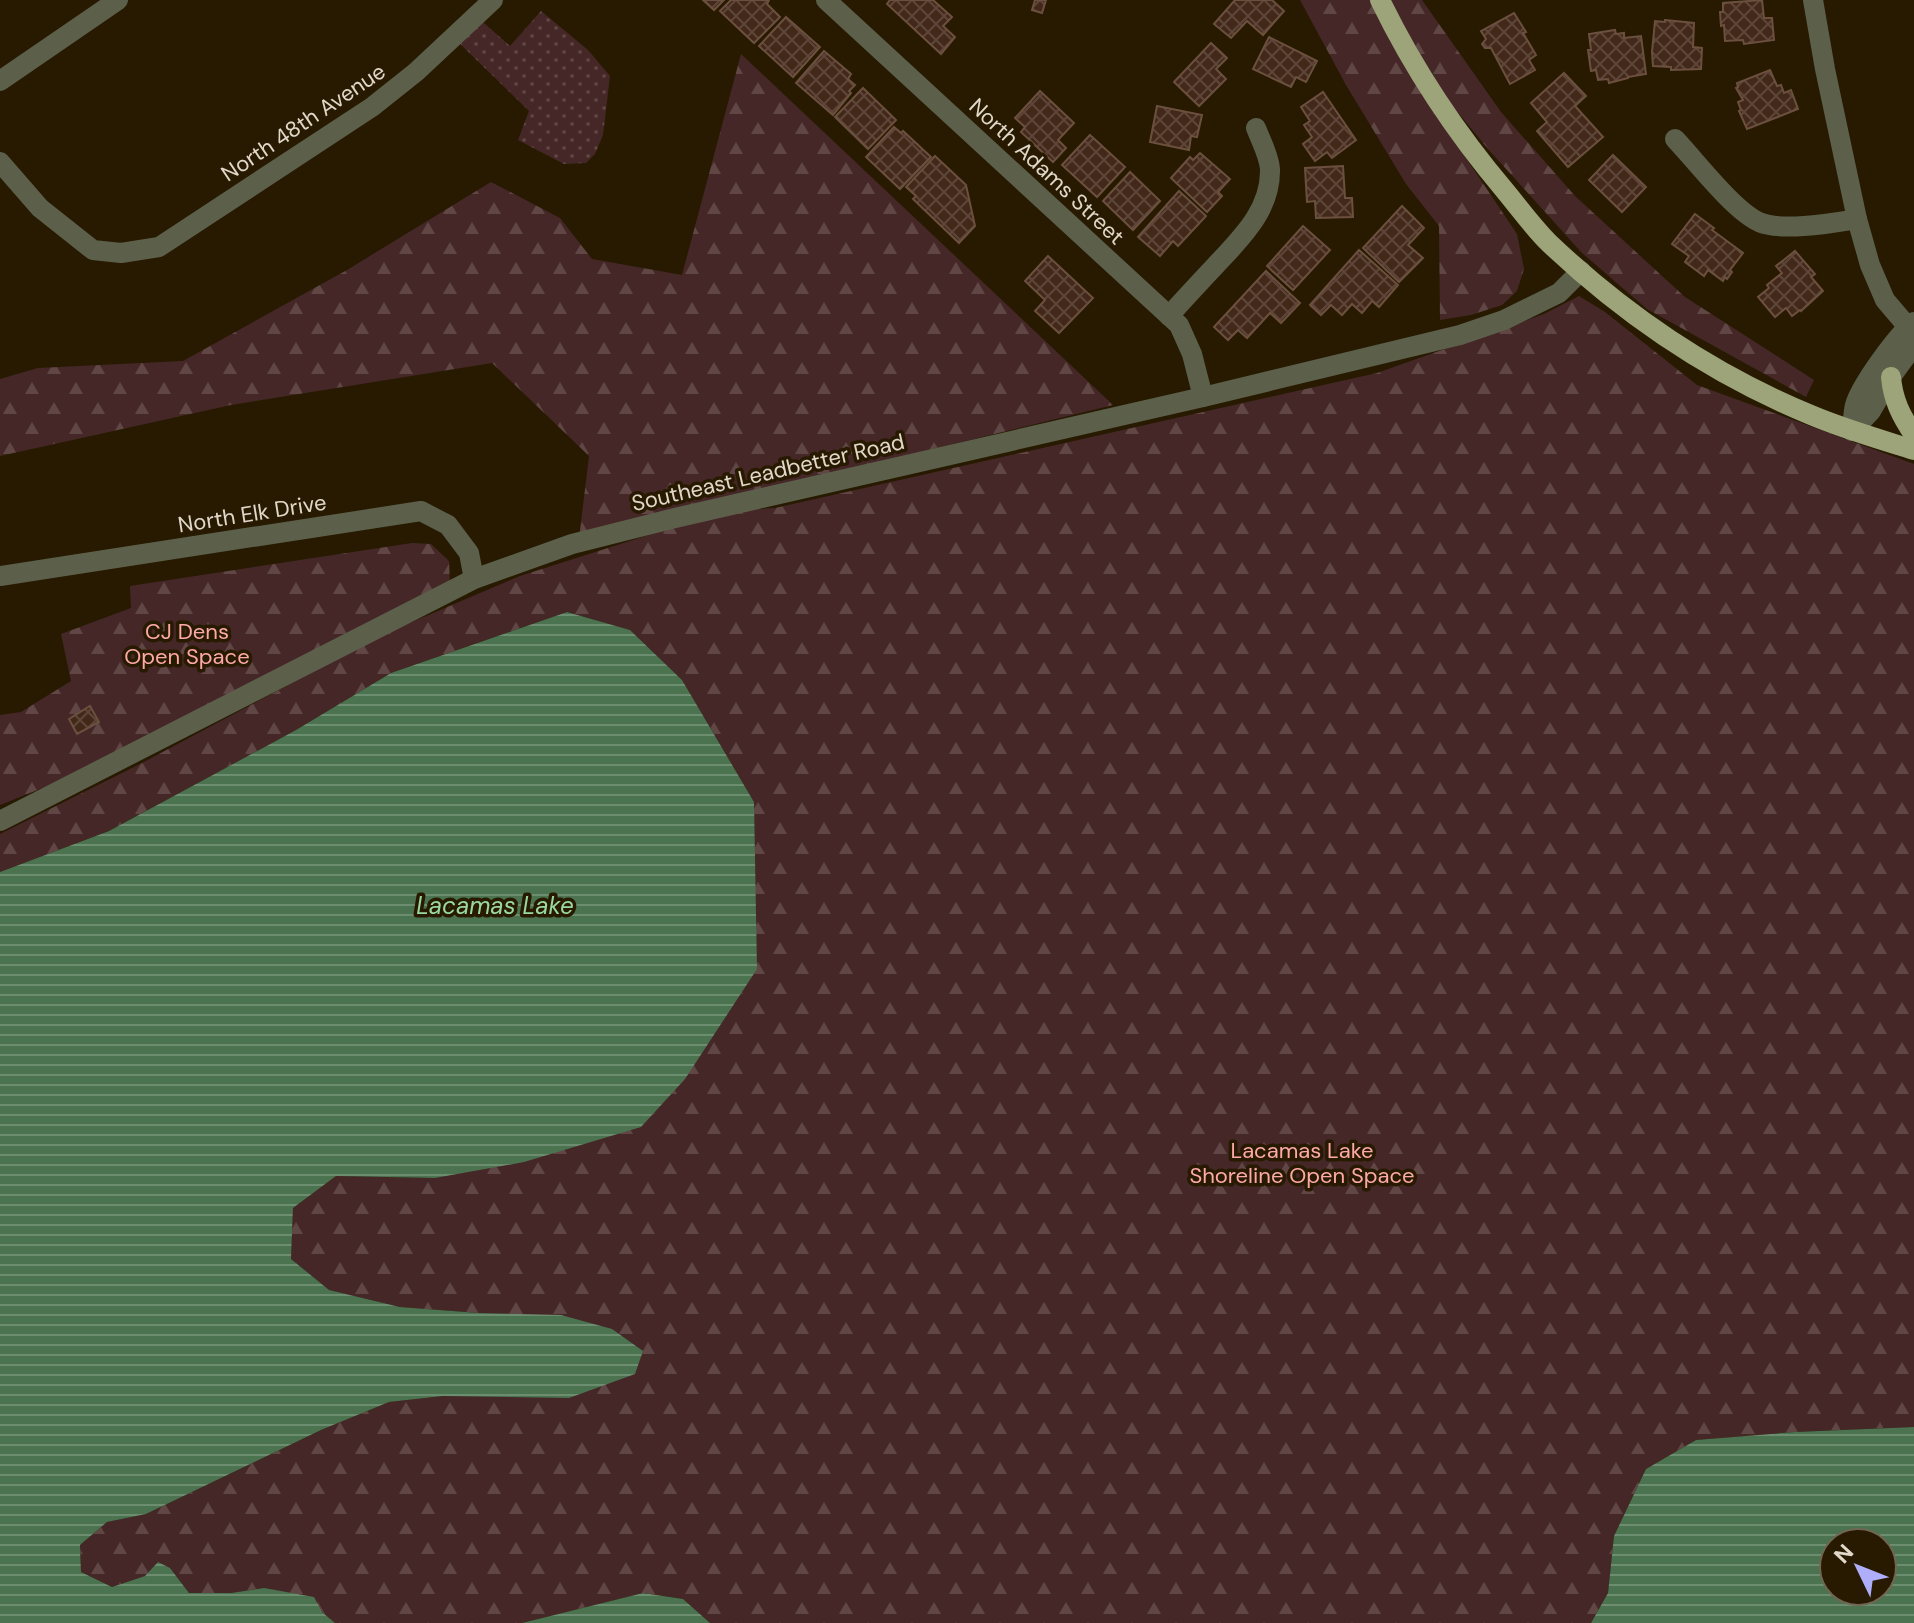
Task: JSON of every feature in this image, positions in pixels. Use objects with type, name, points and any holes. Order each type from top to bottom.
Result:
[{"type":"main road","points":[[1380,0],[1420,75],[1463,139],[1547,240],[1581,271],[1661,334],[1715,368],[1789,406],[1852,431],[1914,450]]},
{"type":"main road","points":[[1891,377],[1897,407],[1914,435]]},
{"type":"street","points":[[0,81],[118,0]]},
{"type":"street","name":"North 48th Avenue","points":[[0,162],[40,208],[93,250],[121,253],[159,247],[372,107],[416,72],[493,0]]},
{"type":"street","name":"North Adams Street","points":[[826,0],[1179,325],[1188,343],[1203,397]]},
{"type":"street","points":[[1813,0],[1857,219],[1870,265],[1885,300],[1912,331]]},
{"type":"street","points":[[1169,316],[1259,214],[1266,196],[1270,169],[1256,128]]},
{"type":"street","points":[[1675,139],[1729,199],[1760,223],[1785,226],[1857,219]]},
{"type":"street","name":"Southeast Leadbetter Road","points":[[0,821],[474,579],[572,544],[1416,346],[1504,320],[1559,293],[1581,271]]},
{"type":"street","points":[[1852,431],[1871,411],[1912,331]]},
{"type":"street","points":[[1852,431],[1855,404],[1878,366],[1912,331]]},
{"type":"street","name":"North Elk Drive","points":[[0,576],[421,511],[448,525],[469,553],[474,579]]},
{"type":"green space","points":[[1300,0],[1371,0],[1425,97],[1517,234],[1524,269],[1517,291],[1502,305],[1471,315],[1440,320],[1439,226],[1406,184],[1346,85]]},
{"type":"green space","points":[[1391,0],[1422,0],[1501,112],[1575,196],[1685,297],[1814,380],[1806,397],[1647,309],[1582,253],[1442,93]]},
{"type":"green space","points":[[541,11],[588,50],[610,76],[603,135],[595,154],[586,163],[564,164],[518,140],[529,111],[453,37],[476,16],[510,46]]},
{"type":"green space","points":[[741,54],[1113,405],[683,510],[579,539],[589,456],[492,363],[231,405],[0,456],[0,379],[38,368],[183,361],[347,270],[491,182],[560,218],[592,259],[682,275]]},
{"type":"green space","name":"Lacamas Lake Shoreline Open Space","points":[[1579,296],[1605,312],[1697,385],[1914,464],[1914,1427],[1696,1440],[1646,1469],[1614,1536],[1608,1593],[1591,1623],[710,1623],[683,1599],[643,1593],[522,1623],[335,1623],[322,1612],[264,1588],[231,1593],[189,1593],[170,1568],[112,1587],[81,1572],[80,1545],[107,1522],[146,1514],[321,1430],[389,1402],[443,1396],[479,1313],[400,1307],[328,1290],[291,1259],[293,1208],[336,1176],[435,1178],[754,802],[682,680],[630,630],[567,612],[391,673],[296,730],[109,831],[0,872],[0,834],[142,763],[384,634],[520,576],[724,511],[775,508],[1377,373],[1544,314]]},
{"type":"green space","name":"CJ Dens Open Space","points":[[412,543],[431,544],[449,561],[450,585],[90,769],[0,805],[0,715],[21,712],[71,681],[61,634],[131,608],[130,586]]},
{"type":"water","name":"Lacamas Lake","points":[[567,612],[630,630],[682,680],[754,802],[757,969],[685,1079],[641,1127],[524,1162],[435,1178],[336,1176],[293,1208],[291,1259],[329,1290],[400,1307],[561,1315],[612,1329],[643,1351],[635,1374],[569,1398],[443,1396],[389,1402],[321,1430],[146,1514],[107,1522],[80,1545],[81,1572],[112,1587],[145,1576],[158,1562],[170,1568],[189,1593],[231,1593],[264,1588],[314,1597],[322,1612],[335,1623],[0,1623],[0,872],[109,831],[296,730],[391,673]]},
{"type":"water","points":[[1914,1427],[1914,1623],[1591,1623],[1608,1593],[1614,1536],[1646,1469],[1696,1440]]},
{"type":"water","points":[[643,1593],[683,1599],[710,1623],[522,1623]]},
{"type":"building","points":[[703,0],[724,0],[714,10]]},
{"type":"building","points":[[731,0],[769,0],[767,4],[780,17],[754,43],[720,11]]},
{"type":"building","points":[[890,0],[933,0],[952,17],[943,26],[955,37],[941,54],[887,4]]},
{"type":"building","points":[[1035,0],[1046,0],[1042,13],[1032,10]]},
{"type":"building","points":[[1235,0],[1272,0],[1284,11],[1263,35],[1247,21],[1231,38],[1214,24]]},
{"type":"building","points":[[1762,0],[1764,18],[1772,18],[1774,40],[1744,44],[1743,40],[1725,41],[1720,12],[1723,12],[1723,3]]},
{"type":"building","points":[[1514,13],[1536,55],[1529,60],[1535,70],[1510,84],[1491,48],[1485,48],[1482,44],[1486,39],[1481,31]]},
{"type":"building","points":[[786,17],[820,47],[793,77],[759,46]]},
{"type":"building","points":[[1655,21],[1694,23],[1693,47],[1702,48],[1701,69],[1671,70],[1671,67],[1653,66]]},
{"type":"building","points":[[1615,30],[1616,34],[1624,33],[1624,38],[1641,36],[1646,74],[1609,83],[1608,79],[1598,80],[1596,70],[1591,71],[1589,34]]},
{"type":"building","points":[[1269,37],[1317,61],[1306,82],[1296,77],[1291,87],[1253,69]]},
{"type":"building","points":[[1211,43],[1227,58],[1216,69],[1226,79],[1199,106],[1174,82]]},
{"type":"building","points":[[824,51],[851,74],[848,79],[855,85],[833,115],[796,83]]},
{"type":"building","points":[[1770,70],[1784,93],[1791,90],[1798,109],[1747,129],[1739,111],[1738,102],[1743,100],[1736,88],[1737,83]]},
{"type":"building","points":[[1564,73],[1586,96],[1575,106],[1603,137],[1568,167],[1537,131],[1547,122],[1531,103]]},
{"type":"building","points":[[863,88],[896,120],[868,149],[835,117]]},
{"type":"building","points":[[1040,91],[1074,123],[1058,140],[1066,148],[1053,162],[1021,132],[1025,127],[1015,118]]},
{"type":"building","points":[[1323,92],[1356,140],[1332,158],[1327,152],[1315,161],[1303,144],[1312,137],[1304,125],[1310,121],[1301,107]]},
{"type":"building","points":[[1157,106],[1202,115],[1197,137],[1191,136],[1189,150],[1150,142]]},
{"type":"building","points":[[894,127],[901,133],[903,131],[931,157],[900,189],[866,157]]},
{"type":"building","points":[[1090,135],[1125,167],[1097,197],[1062,165]]},
{"type":"building","points":[[1200,153],[1230,179],[1218,192],[1222,196],[1207,212],[1171,178],[1190,157],[1193,160]]},
{"type":"building","points":[[1613,155],[1646,187],[1622,212],[1589,180]]},
{"type":"building","points":[[935,156],[966,185],[975,226],[959,243],[913,199],[916,196],[906,187]]},
{"type":"building","points":[[1343,166],[1345,198],[1352,198],[1353,217],[1316,218],[1315,201],[1307,202],[1305,168]]},
{"type":"building","points":[[1130,172],[1160,201],[1133,230],[1103,201]]},
{"type":"building","points":[[1179,191],[1206,216],[1178,246],[1173,241],[1160,256],[1138,237]]},
{"type":"building","points":[[1402,206],[1424,228],[1408,245],[1423,258],[1399,282],[1363,248]]},
{"type":"building","points":[[1695,214],[1743,253],[1723,281],[1708,270],[1704,276],[1685,262],[1689,256],[1672,244]]},
{"type":"building","points":[[1303,226],[1330,250],[1293,290],[1267,266]]},
{"type":"building","points":[[1359,250],[1398,285],[1379,307],[1372,301],[1362,313],[1352,304],[1342,315],[1331,305],[1321,315],[1310,305]]},
{"type":"building","points":[[1795,251],[1815,274],[1811,277],[1823,291],[1792,316],[1786,308],[1775,317],[1758,297],[1782,273],[1776,266]]},
{"type":"building","points":[[1048,256],[1093,298],[1059,333],[1035,311],[1045,300],[1025,281]]},
{"type":"building","points":[[1266,271],[1300,303],[1281,323],[1270,313],[1247,338],[1238,330],[1228,340],[1214,327]]},
{"type":"building","points":[[90,706],[99,722],[77,734],[69,719]]}]
